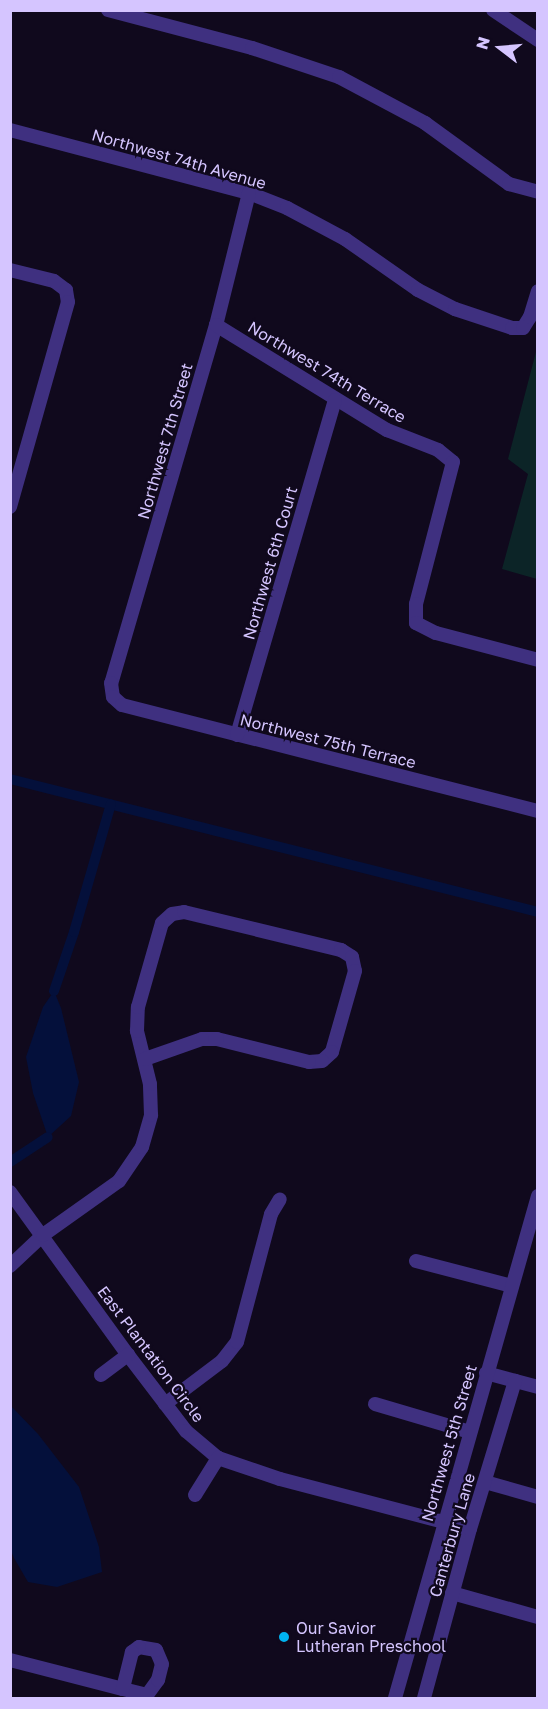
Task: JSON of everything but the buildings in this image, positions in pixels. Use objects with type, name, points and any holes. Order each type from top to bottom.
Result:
[{"type":"street","points":[[108,10],[252,48],[339,77],[425,123],[509,184],[537,192]]},
{"type":"street","points":[[494,10],[537,40]]},
{"type":"street","name":"Northwest 74th Avenue","points":[[10,130],[249,193],[287,208],[345,239],[418,290],[455,309],[512,328],[523,328],[530,317],[537,291]]},
{"type":"street","name":"Northwest 7th Street","points":[[114,697],[111,683],[216,325],[249,193]]},
{"type":"street","points":[[10,270],[54,281],[66,290],[68,302],[10,507]]},
{"type":"street","name":"Northwest 74th Terrace","points":[[216,325],[387,430],[438,450],[453,462],[416,604],[416,623],[436,633],[537,660]]},
{"type":"street","name":"Northwest 6th Court","points":[[237,735],[335,399]]},
{"type":"street","name":"Northwest 75th Terrace","points":[[114,697],[122,705],[537,811]]},
{"type":"street","points":[[10,1266],[44,1235],[119,1181],[142,1147],[151,1115],[150,1084],[136,1031],[138,1007],[162,923],[172,914],[184,912],[341,950],[352,957],[355,971],[332,1052],[322,1061],[309,1062],[217,1039],[202,1040],[144,1059]]},
{"type":"street","name":"East Plantation Circle","points":[[10,1192],[44,1235],[128,1355],[186,1431],[218,1458],[280,1479],[470,1529]]},
{"type":"street","name":"Northwest 5th Street","points":[[395,1698],[537,1196]]},
{"type":"street","points":[[165,1404],[222,1361],[237,1342],[271,1214],[280,1199]]},
{"type":"street","points":[[416,1261],[512,1286]]},
{"type":"street","points":[[101,1376],[128,1355]]},
{"type":"street","points":[[486,1372],[537,1387]]},
{"type":"street","name":"Canterbury Lane","points":[[424,1698],[470,1529],[515,1381]]},
{"type":"street","points":[[375,1404],[470,1432]]},
{"type":"street","points":[[195,1495],[218,1458]]},
{"type":"street","points":[[485,1482],[537,1497]]},
{"type":"street","points":[[452,1593],[537,1617]]},
{"type":"street","points":[[10,1660],[123,1689]]},
{"type":"green space","points":[[537,348],[537,579],[502,569],[528,474],[508,459]]},
{"type":"shaded area","points":[[54,991],[61,1008],[79,1082],[71,1116],[48,1137],[33,1093],[26,1057],[43,1007]]},
{"type":"shaded area","points":[[11,1406],[38,1434],[79,1487],[99,1547],[102,1572],[57,1587],[28,1582],[14,1558],[10,1548]]},
{"type":"waterway","points":[[10,779],[538,912]]},
{"type":"waterway","points":[[54,991],[74,932],[111,804]]},
{"type":"waterway","points":[[10,1162],[48,1137]]},
{"type":"place","name":"Our Savior Lutheran Preschool","points":[[284,1637]]}]
